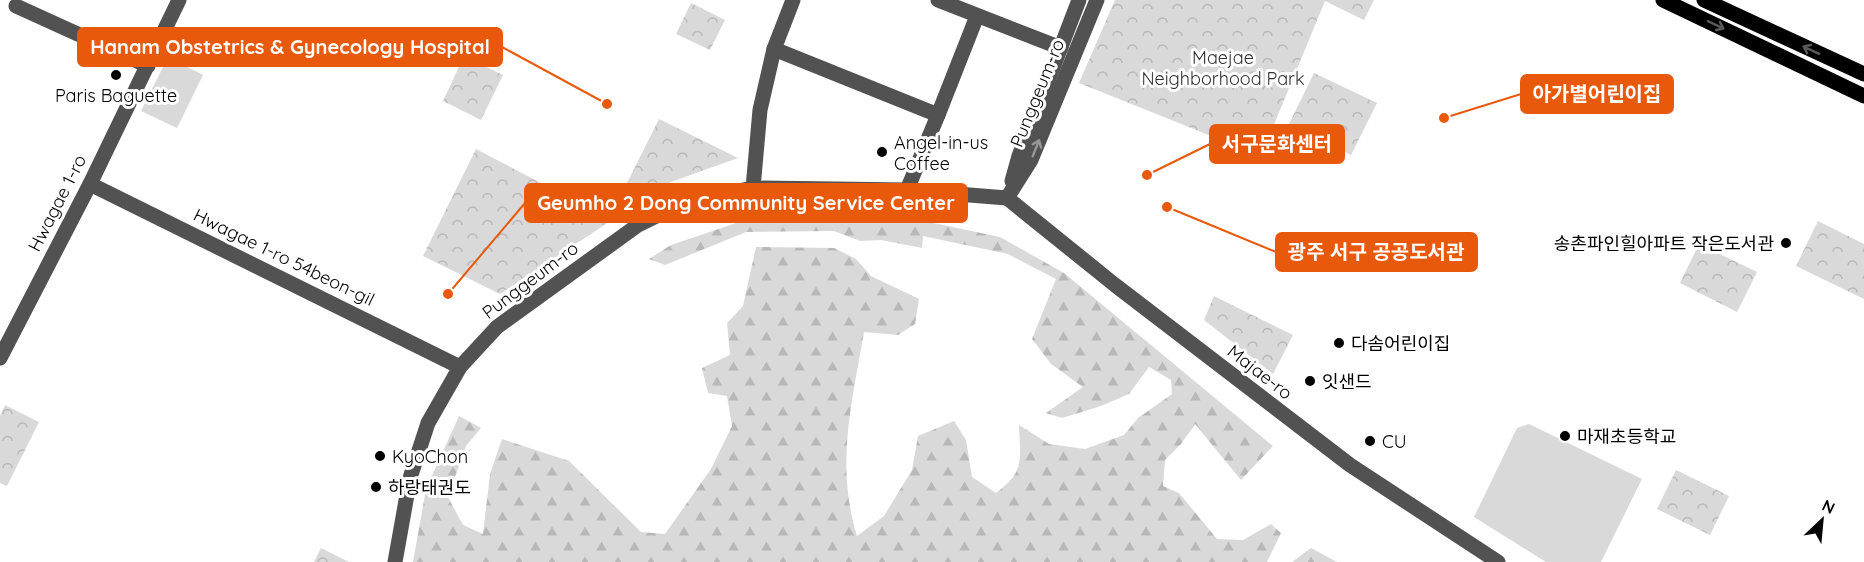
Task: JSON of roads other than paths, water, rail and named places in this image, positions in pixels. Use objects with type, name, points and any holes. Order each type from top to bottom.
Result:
[{"type":"main road","points":[[1663,0],[1864,96]]},
{"type":"main road","points":[[1704,0],[1864,74]]},
{"type":"street","name":"Hwagae 1-ro","points":[[0,358],[90,183],[179,0]]},
{"type":"street","points":[[753,188],[760,110],[774,49],[793,0]]},
{"type":"street","points":[[938,0],[1061,48]]},
{"type":"street","name":"Punggeum-ro","points":[[1007,198],[1019,156],[1079,0]]},
{"type":"street","name":"Punggeum-ro","points":[[1007,198],[1031,160],[1097,0]]},
{"type":"street","points":[[16,6],[148,66]]},
{"type":"street","points":[[907,190],[977,16]]},
{"type":"street","points":[[774,49],[938,115]]},
{"type":"street","name":"Hwagae 1-ro 54beon-gil","points":[[90,183],[460,367]]},
{"type":"street","name":"Punggeum-ro","points":[[395,562],[410,478],[428,423],[460,367],[497,327],[638,225],[687,201],[753,188],[907,190],[1007,198]]},
{"type":"street","name":"Majae-ro","points":[[1007,198],[1296,425],[1358,470],[1498,562]]},
{"type":"place","name":"Paris Baguette","points":[[116,75]]},
{"type":"place","name":"Hanam Obstetrics & Gynecology Hospital","points":[[607,104]]},
{"type":"place","name":"아가별어린이집","points":[[1444,118]]},
{"type":"place","name":"Angel-in-us Coffee","points":[[882,152]]},
{"type":"place","name":"서구문화센터","points":[[1147,175]]},
{"type":"place","name":"광주 서구 공공도서관","points":[[1167,207]]},
{"type":"place","name":"송촌파인힐아파트 작은도서관","points":[[1786,243]]},
{"type":"place","name":"Geumho 2 Dong Community Service Center","points":[[448,294]]},
{"type":"place","name":"다솜어린이집","points":[[1339,343]]},
{"type":"place","name":"잇샌드","points":[[1310,381]]},
{"type":"place","name":"마재초등학교","points":[[1565,436]]},
{"type":"place","name":"CU","points":[[1370,441]]},
{"type":"place","name":"KyoChon","points":[[380,456]]},
{"type":"place","name":"하랑태권도","points":[[376,487]]},
{"type":"park label","name":"Maejae Neighborhood Park","points":[[1223,67]]}]
